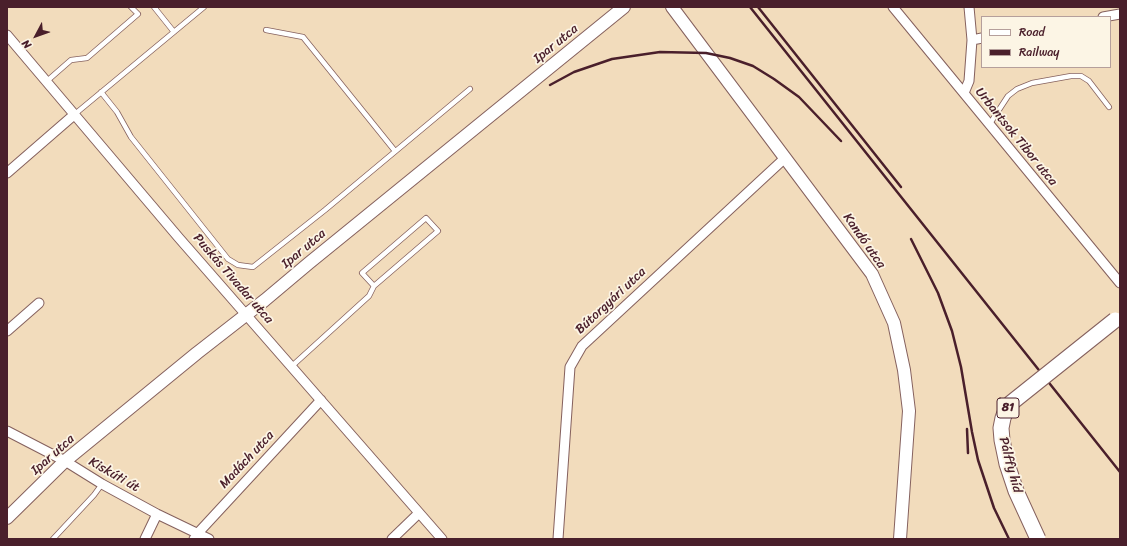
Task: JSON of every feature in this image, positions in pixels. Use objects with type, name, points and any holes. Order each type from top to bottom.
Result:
[{"type":"main road","name":"Pálffy híd","points":[[1038,539],[1016,491],[1008,464],[1002,440],[1001,428],[1003,418],[1011,403],[1115,320]]},
{"type":"street","name":"Kandó utca","points":[[672,7],[872,274],[894,323],[904,370],[909,411],[900,539]]},
{"type":"street","name":"Urbantsok Tibor utca","points":[[893,7],[1120,283]]},
{"type":"street","points":[[964,93],[969,82],[972,40],[970,7]]},
{"type":"street","name":"Ipar utca","points":[[7,518],[65,461],[621,9]]},
{"type":"street","points":[[1109,16],[1120,14]]},
{"type":"street","name":"Puskás Tivadar utca","points":[[7,35],[179,238],[247,314],[442,539]]},
{"type":"street","points":[[972,40],[981,38]]},
{"type":"street","points":[[7,173],[75,114]]},
{"type":"street","name":"Bútorgyári utca","points":[[558,539],[570,367],[582,346],[786,158]]},
{"type":"street","points":[[7,331],[39,303]]},
{"type":"street","name":"Madách utca","points":[[196,536],[321,400]]},
{"type":"street","name":"Kiskúti út","points":[[7,431],[65,461],[102,484],[196,536],[209,539]]},
{"type":"street","points":[[392,539],[419,513]]},
{"type":"street","points":[[145,539],[157,514]]},
{"type":"lane","points":[[46,81],[71,60],[87,58],[138,14],[131,7]]},
{"type":"lane","points":[[154,7],[174,32]]},
{"type":"lane","points":[[75,114],[201,8]]},
{"type":"lane","points":[[266,30],[303,38],[395,151]]},
{"type":"lane","points":[[989,125],[1008,96],[1017,89],[1032,84],[1071,76],[1081,76],[1089,81],[1110,108]]},
{"type":"lane","points":[[101,92],[117,112],[132,137],[228,259],[238,265],[253,267],[470,89]]},
{"type":"lane","points":[[292,366],[369,296],[374,286],[438,231],[426,218],[362,273],[374,286]]},
{"type":"lane","points":[[53,539],[94,496],[102,484]]},
{"type":"railway","points":[[750,7],[1120,472]]},
{"type":"railway","points":[[758,7],[901,187]]},
{"type":"railway","points":[[550,85],[574,72],[612,59],[660,52],[706,53],[730,58],[753,66],[774,79],[799,97],[841,141]]},
{"type":"railway","points":[[911,239],[938,293],[952,331],[961,367],[978,460],[994,508],[1009,539]]},
{"type":"railway","points":[[967,429],[968,453]]}]
